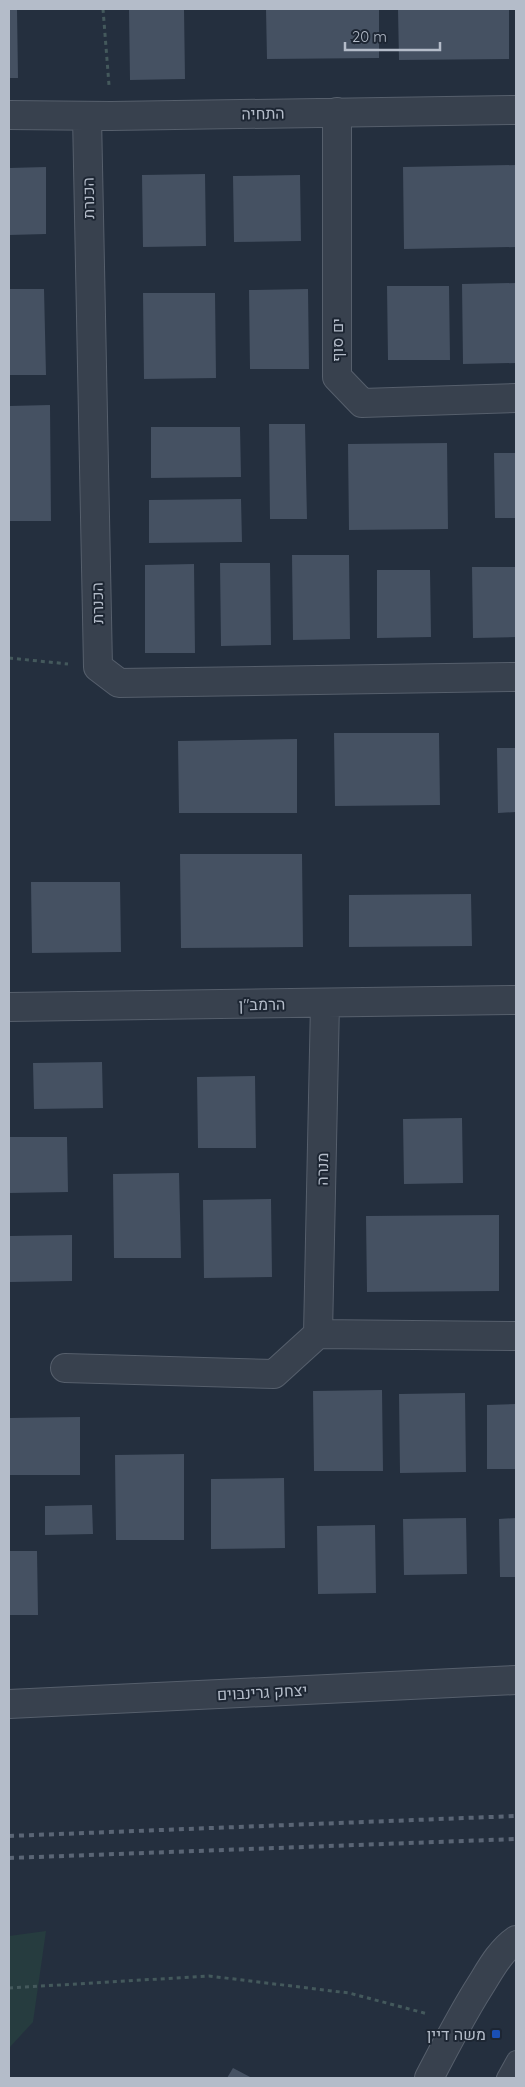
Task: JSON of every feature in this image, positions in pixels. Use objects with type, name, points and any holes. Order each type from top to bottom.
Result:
[{"type":"street","name":"התחיה","points":[[9,115],[99,116],[516,110]]},
{"type":"street","name":"ים סוף","points":[[337,112],[337,377],[362,402],[516,398]]},
{"type":"street","name":"הכנרת","points":[[98,667],[99,116]]},
{"type":"street","points":[[98,667],[119,683],[516,677]]},
{"type":"street","name":"הרמב\"ן","points":[[9,1008],[516,1000]]},
{"type":"street","name":"מנרה","points":[[318,1334],[325,1003]]},
{"type":"street","points":[[65,1368],[274,1374],[318,1334],[516,1336]]},
{"type":"street","name":"יצחק גרינבוים","points":[[9,1704],[516,1680]]},
{"type":"street","points":[[429,2078],[458,2021],[494,1964],[516,1940]]},
{"type":"lane","points":[[506,2078],[516,2060]]},
{"type":"path","points":[[99,116],[103,9]]},
{"type":"path","points":[[9,658],[98,667]]},
{"type":"path","points":[[9,1988],[209,1976],[349,1993],[458,2021]]},
{"type":"green space","points":[[46,1931],[33,2022],[9,2048],[9,1936]]},
{"type":"building","points":[[9,9],[17,9],[18,78],[9,78]]},
{"type":"building","points":[[129,9],[184,9],[185,79],[130,80]]},
{"type":"building","points":[[266,9],[379,9],[379,58],[267,59]]},
{"type":"building","points":[[398,9],[509,9],[509,59],[399,60]]},
{"type":"building","points":[[516,165],[516,247],[404,249],[403,167]]},
{"type":"building","points":[[46,167],[46,234],[9,235],[9,168]]},
{"type":"building","points":[[205,174],[206,246],[143,247],[142,175]]},
{"type":"building","points":[[300,175],[301,241],[234,242],[233,176]]},
{"type":"building","points":[[516,283],[516,363],[463,364],[462,284]]},
{"type":"building","points":[[387,286],[449,286],[450,360],[388,360]]},
{"type":"building","points":[[9,289],[44,289],[46,375],[9,375]]},
{"type":"building","points":[[308,289],[309,369],[250,369],[249,290]]},
{"type":"building","points":[[143,293],[215,293],[216,378],[144,379]]},
{"type":"building","points":[[50,405],[51,521],[9,521],[9,406]]},
{"type":"building","points":[[269,424],[305,424],[307,519],[270,519]]},
{"type":"building","points":[[151,427],[240,427],[241,477],[151,478]]},
{"type":"building","points":[[447,443],[448,529],[349,530],[348,444]]},
{"type":"building","points":[[494,453],[516,453],[516,518],[495,518]]},
{"type":"building","points":[[241,499],[242,542],[149,543],[149,500]]},
{"type":"building","points":[[292,555],[349,555],[350,639],[293,640]]},
{"type":"building","points":[[220,563],[270,563],[271,645],[221,646]]},
{"type":"building","points":[[194,564],[195,653],[145,653],[145,565]]},
{"type":"building","points":[[472,567],[516,567],[516,637],[473,638]]},
{"type":"building","points":[[377,570],[430,570],[431,637],[377,638]]},
{"type":"building","points":[[334,733],[439,733],[440,805],[335,806]]},
{"type":"building","points":[[297,739],[297,813],[179,813],[178,741]]},
{"type":"building","points":[[497,748],[516,748],[516,812],[498,813]]},
{"type":"building","points":[[180,854],[302,854],[303,947],[181,948]]},
{"type":"building","points":[[31,882],[120,882],[121,952],[32,953]]},
{"type":"building","points":[[471,894],[472,946],[349,947],[349,895]]},
{"type":"building","points":[[102,1062],[103,1108],[34,1109],[33,1063]]},
{"type":"building","points":[[255,1076],[256,1148],[198,1148],[197,1077]]},
{"type":"building","points":[[462,1118],[463,1183],[404,1184],[403,1119]]},
{"type":"building","points":[[9,1137],[67,1137],[68,1192],[9,1193]]},
{"type":"building","points":[[179,1173],[181,1258],[114,1258],[113,1174]]},
{"type":"building","points":[[271,1199],[272,1277],[204,1278],[203,1200]]},
{"type":"building","points":[[499,1215],[499,1291],[367,1292],[366,1216]]},
{"type":"building","points":[[72,1235],[72,1281],[10,1282],[9,1236]]},
{"type":"building","points":[[382,1390],[383,1471],[314,1471],[313,1391]]},
{"type":"building","points":[[465,1393],[466,1472],[400,1473],[399,1394]]},
{"type":"building","points":[[516,1404],[516,1469],[487,1469],[487,1405]]},
{"type":"building","points":[[80,1417],[80,1475],[9,1475],[9,1418]]},
{"type":"building","points":[[184,1454],[184,1540],[116,1540],[115,1455]]},
{"type":"building","points":[[284,1478],[285,1548],[211,1549],[211,1479]]},
{"type":"building","points":[[92,1505],[93,1534],[45,1535],[45,1506]]},
{"type":"building","points":[[466,1518],[467,1574],[404,1575],[403,1519]]},
{"type":"building","points":[[516,1518],[516,1577],[500,1577],[499,1519]]},
{"type":"building","points":[[375,1525],[376,1593],[318,1594],[317,1526]]},
{"type":"building","points":[[9,1551],[37,1551],[38,1615],[9,1615]]},
{"type":"building","points":[[233,2068],[252,2078],[227,2078]]},
{"type":"railway","points":[[9,1836],[516,1816]]},
{"type":"railway","points":[[9,1858],[516,1839]]},
{"type":"place","name":"משה דיין","points":[[496,2034]]}]
